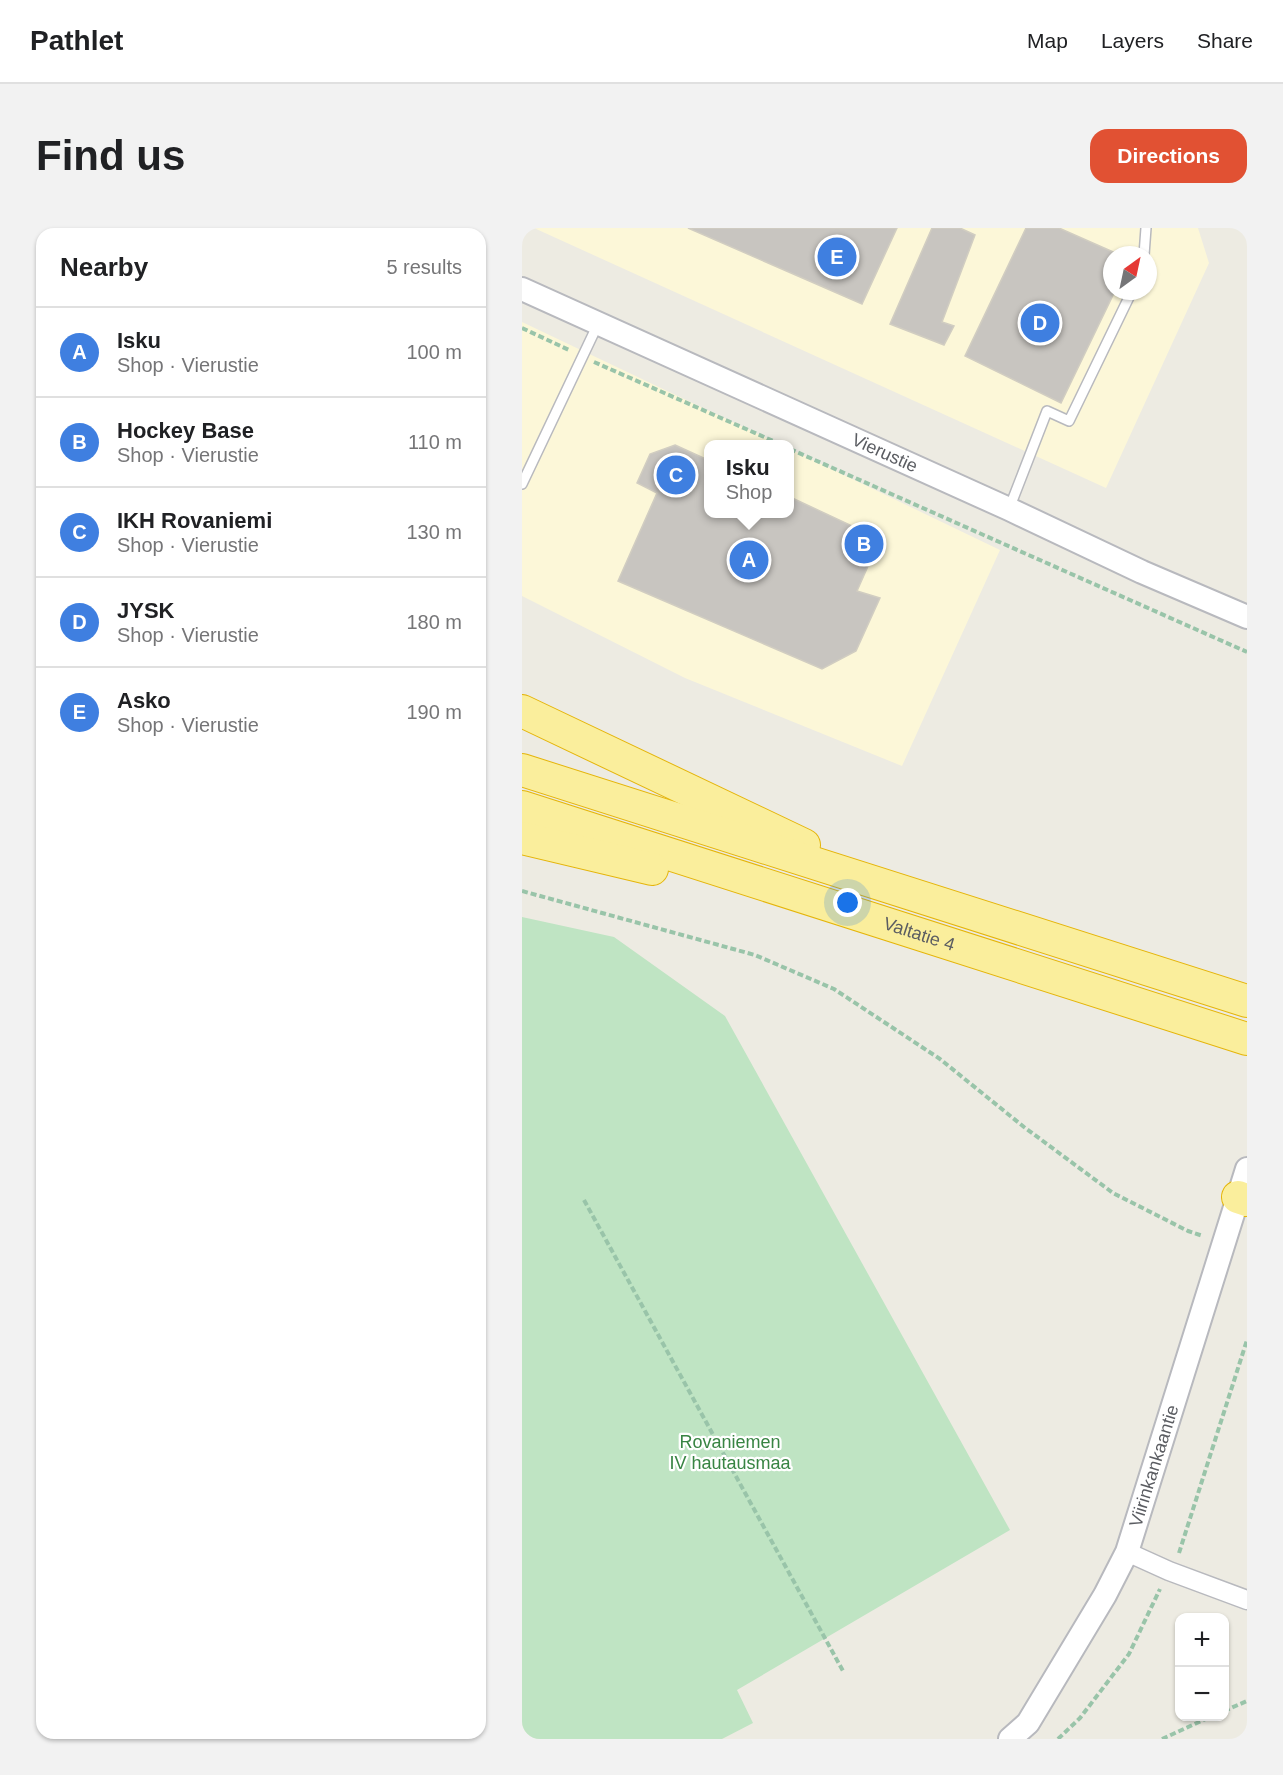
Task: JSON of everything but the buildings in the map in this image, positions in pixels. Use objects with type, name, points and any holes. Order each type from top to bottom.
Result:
[{"type":"highway","points":[[522,711],[673,784],[764,824],[887,887]]},
{"type":"highway","name":"Valtatie 4","points":[[522,770],[1247,1001]]},
{"type":"highway","name":"Valtatie 4","points":[[522,807],[1247,1040]]},
{"type":"highway","points":[[522,838],[875,922]]},
{"type":"street","name":"Vierustie","points":[[522,289],[1009,509],[1142,572],[1247,617]]},
{"type":"street","name":"Viirinkankaantie","points":[[1010,1739],[1028,1723],[1105,1595],[1127,1552],[1224,1243],[1244,1189]]},
{"type":"street","points":[[1127,1552],[1169,1571],[1247,1600]]},
{"type":"lane","points":[[1145,246],[1146,228]]},
{"type":"lane","points":[[1009,509],[1047,411],[1069,421],[1128,300]]},
{"type":"lane","points":[[522,484],[598,324]]},
{"type":"path","points":[[522,328],[771,440]]},
{"type":"path","name":"Vierustie","points":[[794,451],[1247,652]]},
{"type":"path","points":[[522,891],[755,955],[834,989],[940,1059],[1024,1128],[1113,1193],[1188,1231],[1224,1243]]},
{"type":"path","points":[[584,1200],[843,1671]]},
{"type":"path","points":[[1058,1739],[1080,1718],[1129,1654],[1179,1552],[1247,1340]]},
{"type":"path","points":[[1229,1709],[1247,1701]]},
{"type":"path","points":[[1162,1739],[1201,1721]]},
{"type":"shaded area","points":[[534,228],[1198,228],[1209,263],[1106,488]]},
{"type":"shaded area","points":[[522,322],[771,440],[704,440],[704,518],[794,518],[794,451],[1000,550],[902,766],[685,678],[522,596]]},
{"type":"green space","name":"Rovaniemen IV hautausmaa","points":[[522,917],[614,937],[725,1016],[1010,1530],[737,1690],[753,1723],[722,1739],[522,1739]]},
{"type":"place","name":"Asko","points":[[837,257]]},
{"type":"place","name":"JYSK","points":[[1040,323]]},
{"type":"place","name":"IKH Rovaniemi","points":[[676,475]]},
{"type":"place","name":"Hockey Base","points":[[864,544]]},
{"type":"place","name":"Isku","points":[[749,560]]}]
